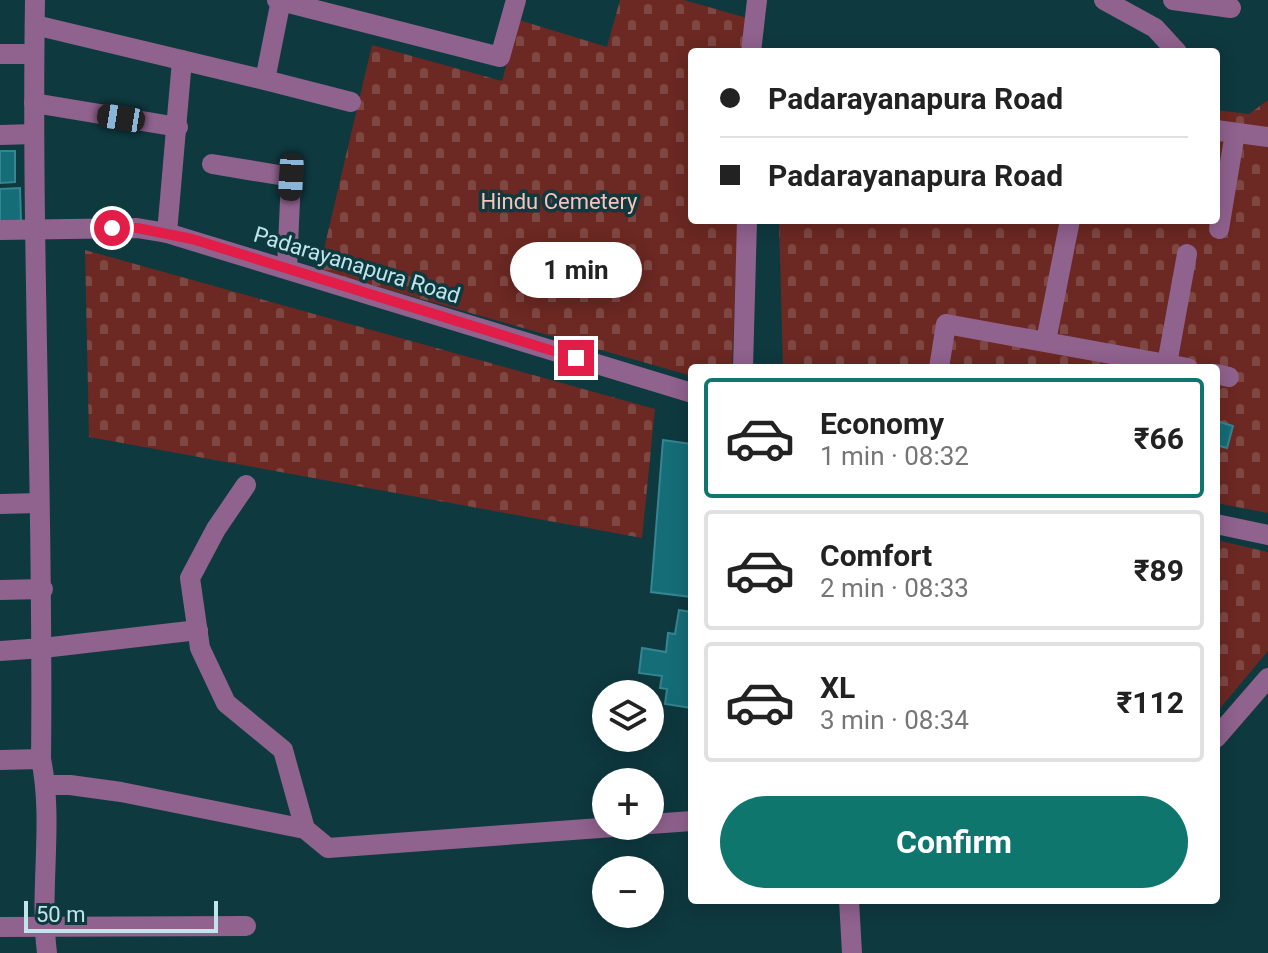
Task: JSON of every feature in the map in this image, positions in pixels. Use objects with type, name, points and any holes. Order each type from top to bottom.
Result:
[{"type":"street","points":[[35,0],[35,229],[43,589],[41,759],[46,785],[44,925],[47,953]]},
{"type":"street","points":[[265,80],[280,0],[500,57],[516,0]]},
{"type":"street","points":[[751,48],[757,0]]},
{"type":"street","points":[[1104,0],[1155,28],[1173,48]]},
{"type":"street","points":[[1173,0],[1231,8]]},
{"type":"street","points":[[35,25],[351,102]]},
{"type":"street","points":[[0,54],[34,54]]},
{"type":"street","points":[[167,233],[182,60]]},
{"type":"street","points":[[34,103],[178,127]]},
{"type":"street","points":[[1220,213],[1225,131],[1268,137]]},
{"type":"street","points":[[0,135],[34,134]]},
{"type":"street","points":[[212,164],[291,177],[287,269]]},
{"type":"street","points":[[743,364],[747,224]]},
{"type":"street","points":[[1046,341],[1069,224]]},
{"type":"street","points":[[1219,224],[1219,229]]},
{"type":"street","name":"Padarayanapura Road","points":[[0,230],[137,228],[167,233],[688,392]]},
{"type":"street","points":[[940,364],[946,324],[1167,364],[1187,254]]},
{"type":"street","points":[[246,485],[216,529],[190,578],[200,648],[226,703],[283,750],[305,829]]},
{"type":"street","points":[[0,504],[39,503]]},
{"type":"street","points":[[1220,525],[1268,535]]},
{"type":"street","points":[[0,590],[43,589]]},
{"type":"street","points":[[0,651],[198,630]]},
{"type":"street","points":[[1220,733],[1268,678]]},
{"type":"street","points":[[0,760],[41,759]]},
{"type":"street","points":[[46,785],[121,792],[305,829],[328,848],[592,829]]},
{"type":"street","points":[[664,823],[688,821]]},
{"type":"street","points":[[849,904],[852,953]]},
{"type":"street","points":[[0,927],[246,926]]},
{"type":"green space","name":"Hindu Cemetery","points":[[620,0],[684,0],[747,18],[745,48],[688,48],[688,224],[738,224],[732,364],[688,364],[688,375],[319,270],[372,45],[502,81],[519,20],[607,47]]},
{"type":"green space","points":[[1268,100],[1268,513],[1220,504],[1220,364],[783,364],[779,224],[1220,224],[1220,110],[1249,114]]},
{"type":"green space","points":[[85,250],[655,409],[642,538],[89,437]]},
{"type":"green space","points":[[1220,541],[1268,552],[1268,651],[1220,708]]},
{"type":"building","points":[[0,151],[15,151],[15,182],[0,183]]},
{"type":"building","points":[[20,188],[21,221],[0,221],[0,189]]},
{"type":"building","points":[[1220,422],[1233,426],[1227,448],[1220,446]]},
{"type":"building","points":[[663,440],[688,443],[688,597],[651,592]]},
{"type":"building","points":[[679,610],[688,611],[688,707],[665,704],[667,689],[664,689],[662,676],[639,673],[642,648],[666,652],[668,633],[675,634]]},
{"type":"route","points":[[112,228],[137,228],[192,239],[576,358]]}]
